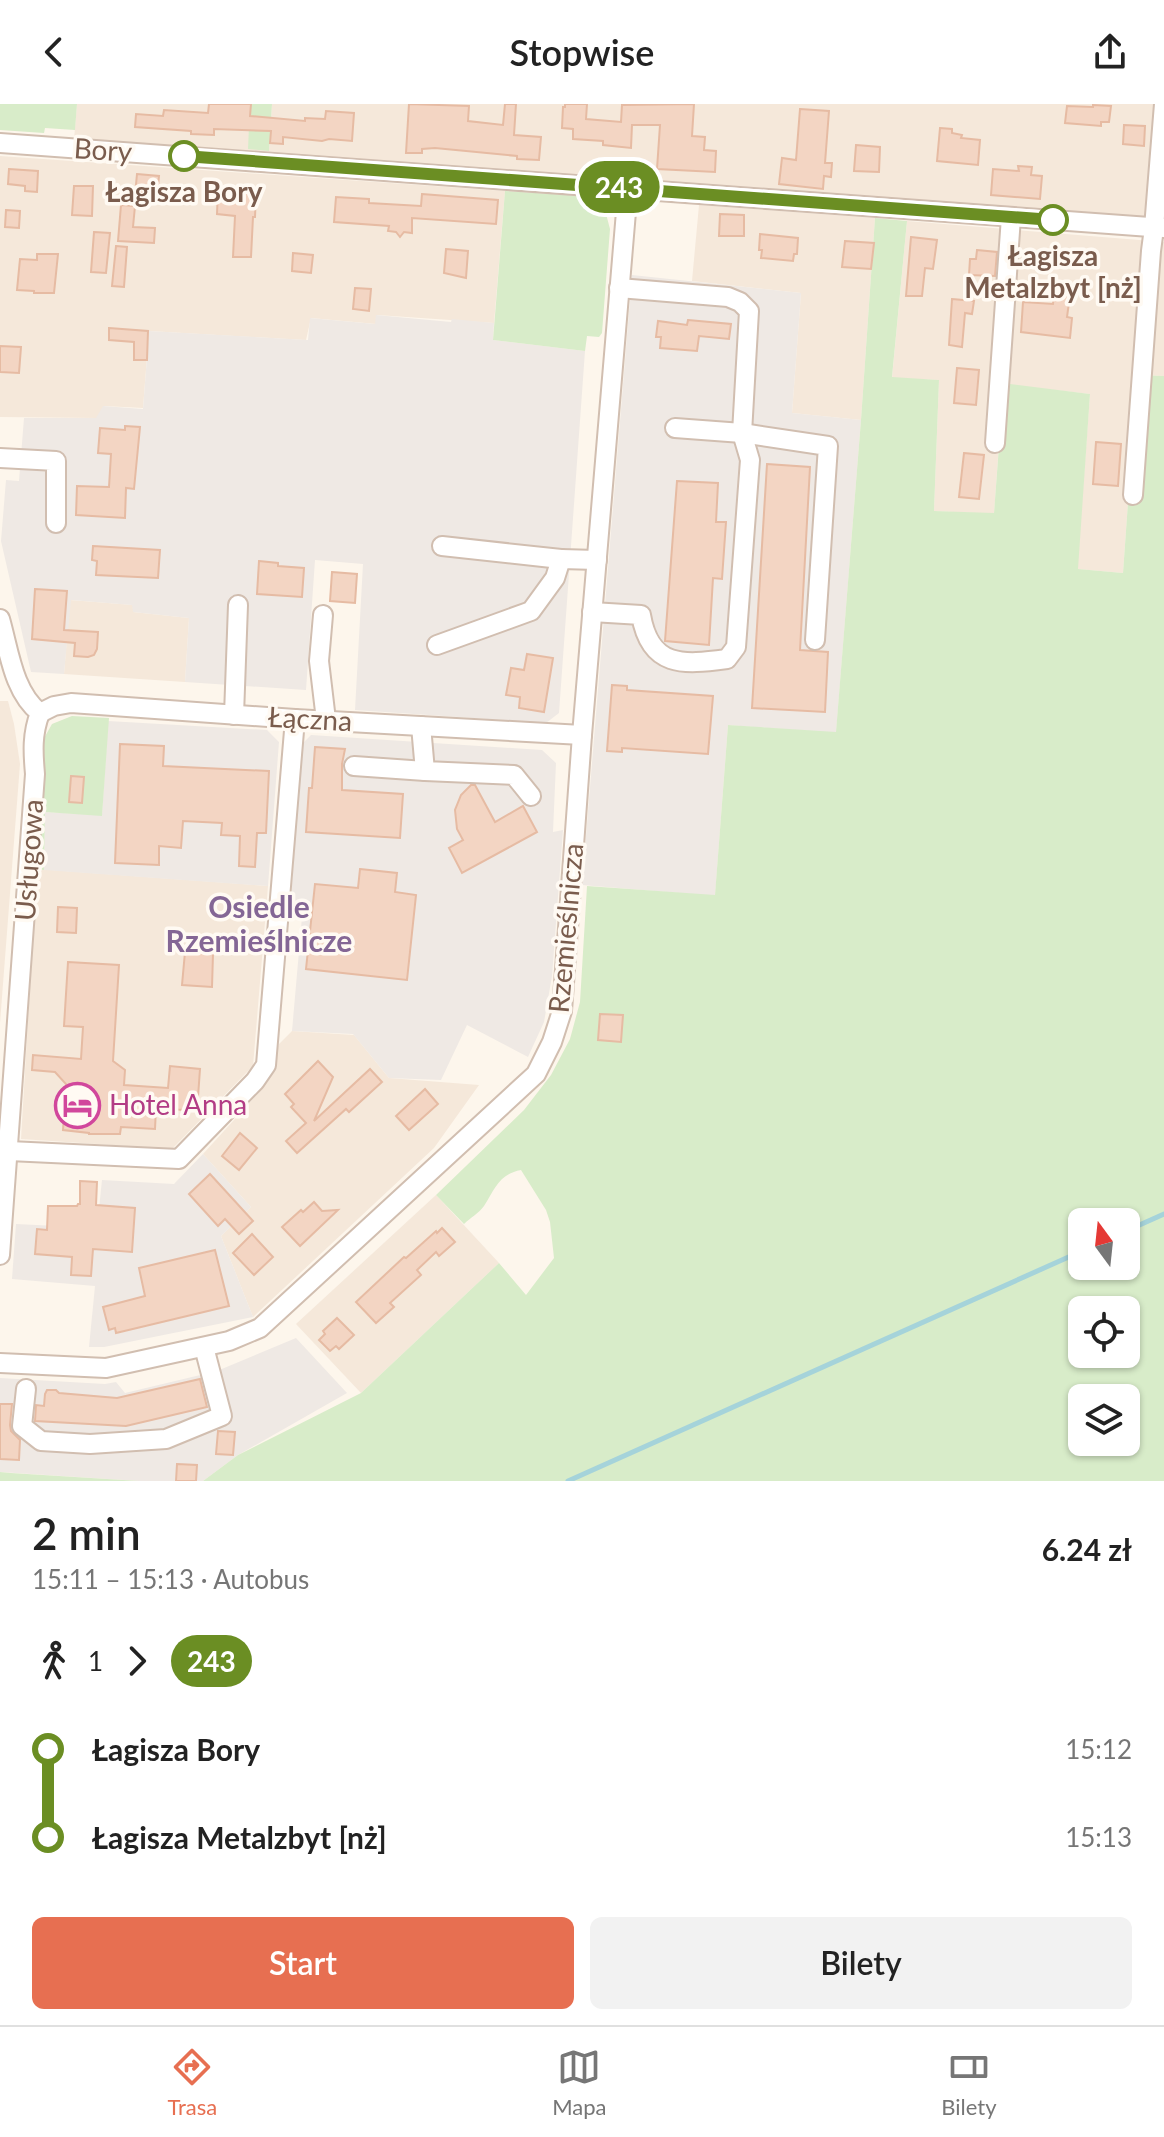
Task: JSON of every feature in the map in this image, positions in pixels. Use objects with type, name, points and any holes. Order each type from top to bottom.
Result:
[{"type":"street","points":[[1133,495],[1151,251],[1159,228],[1164,104]]},
{"type":"street","name":"Bory","points":[[0,143],[1159,228]]},
{"type":"street","name":"Rzemieślnicza","points":[[0,1363],[106,1368],[229,1341],[260,1328],[536,1074],[552,1042],[562,1011],[628,188]]},
{"type":"street","points":[[995,443],[1011,217]]},
{"type":"street","points":[[592,612],[641,615],[650,645],[663,657],[697,663],[727,659],[736,647],[750,460],[742,433],[749,311],[740,302],[728,297],[619,288]]},
{"type":"street","points":[[675,428],[742,433],[828,446],[815,640]]},
{"type":"street","points":[[0,458],[56,461],[56,523]]},
{"type":"street","points":[[442,546],[597,560]]},
{"type":"street","points":[[437,645],[531,611],[555,578],[561,559]]},
{"type":"street","points":[[234,715],[238,605]]},
{"type":"street","points":[[323,615],[319,661],[326,720]]},
{"type":"street","points":[[0,619],[17,682],[30,705],[40,713]]},
{"type":"street","name":"Łączna","points":[[40,713],[71,703],[582,735]]},
{"type":"street","name":"Usługowa","points":[[0,1255],[35,774],[34,729],[40,713]]},
{"type":"street","points":[[9,1151],[179,1159],[255,1081],[266,1065],[288,896],[295,719]]},
{"type":"street","points":[[421,726],[425,771]]},
{"type":"street","points":[[354,766],[514,775],[531,796]]},
{"type":"street","points":[[26,1389],[22,1426],[41,1441],[90,1444],[166,1439],[222,1416],[204,1347]]},
{"type":"shaded area","points":[[77,104],[250,104],[269,151],[272,104],[1164,104],[1164,218],[74,140]]},
{"type":"shaded area","points":[[0,156],[505,191],[494,323],[377,315],[376,324],[311,318],[306,340],[149,331],[143,408],[104,406],[97,418],[0,417]]},
{"type":"shaded area","points":[[699,205],[875,218],[861,420],[792,413],[801,293],[692,281]]},
{"type":"shaded area","points":[[907,221],[1164,242],[1164,376],[1137,375],[1123,573],[1077,569],[1090,394],[1010,385],[1012,260],[994,514],[934,511],[939,380],[892,378]]},
{"type":"shaded area","points":[[632,275],[801,293],[792,413],[861,420],[836,733],[728,725],[715,896],[582,885]]},
{"type":"shaded area","points":[[376,315],[494,323],[493,340],[585,351],[559,713],[546,723],[355,710],[363,564],[315,560],[306,690],[185,682],[189,618],[133,612],[132,605],[71,600],[64,674],[31,672],[1,541],[6,480],[19,481],[24,418],[96,418],[103,406],[143,409],[149,331],[308,340],[310,318],[375,324]]},
{"type":"shaded area","points":[[70,600],[133,605],[133,612],[189,618],[185,682],[64,674]]},
{"type":"shaded area","points":[[0,701],[8,701],[20,764],[0,1023]]},
{"type":"shaded area","points":[[108,721],[267,730],[279,742],[268,886],[44,870],[45,812],[102,815]]},
{"type":"shaded area","points":[[311,735],[542,750],[556,763],[553,832],[563,830],[552,976],[544,1022],[528,1057],[467,1025],[441,1080],[389,1078],[353,1034],[292,1031],[302,917],[290,912],[302,744]]},
{"type":"shaded area","points":[[37,869],[268,886],[253,1066],[172,1149],[21,1139]]},
{"type":"shaded area","points":[[292,1031],[354,1035],[389,1078],[479,1085],[434,1148],[253,1317],[221,1236],[251,1207],[203,1154],[263,1088],[279,1044]]},
{"type":"shaded area","points":[[203,1154],[251,1207],[221,1236],[253,1317],[104,1347],[89,1347],[95,1286],[12,1279],[16,1224],[97,1228],[102,1180],[174,1184]]},
{"type":"shaded area","points":[[436,1195],[499,1263],[361,1393],[296,1324]]},
{"type":"shaded area","points":[[296,1338],[347,1393],[238,1455],[203,1481],[139,1481],[0,1472],[0,1378],[116,1382],[125,1393],[217,1371]]},
{"type":"green space","points":[[0,104],[77,104],[75,130],[45,128],[44,133],[0,130]]},
{"type":"green space","points":[[250,104],[272,104],[269,151],[248,149]]},
{"type":"green space","points":[[505,191],[584,196],[605,210],[610,229],[602,333],[599,337],[587,336],[585,351],[493,340]]},
{"type":"green space","points":[[875,218],[907,221],[892,377],[939,380],[934,511],[994,513],[1015,230],[1010,384],[1090,394],[1078,569],[1123,573],[1137,375],[1164,376],[1164,1481],[203,1481],[238,1455],[361,1393],[499,1263],[526,1295],[554,1258],[546,1210],[521,1170],[507,1175],[482,1209],[464,1224],[436,1195],[524,1110],[551,1075],[570,1039],[580,1002],[587,886],[715,895],[728,725],[836,732]]},
{"type":"green space","points":[[72,716],[109,718],[102,816],[45,812],[44,870],[37,869],[44,775],[43,740],[52,724]]},
{"type":"green space","points":[[0,1472],[11,1473],[139,1481],[0,1481]]},
{"type":"building","points":[[209,104],[251,104],[250,116],[305,121],[305,118],[325,119],[326,111],[354,113],[352,141],[283,137],[283,144],[270,143],[271,131],[214,129],[214,135],[135,127],[136,114],[163,116],[164,110],[208,113]]},
{"type":"building","points":[[409,104],[469,106],[468,121],[503,125],[505,104],[516,104],[514,135],[541,137],[539,160],[435,148],[422,149],[422,153],[406,153]]},
{"type":"building","points":[[565,104],[587,104],[586,119],[621,122],[622,105],[694,104],[692,136],[705,137],[704,150],[716,151],[715,172],[657,169],[660,125],[632,125],[631,148],[603,145],[603,141],[573,139],[573,129],[562,128]]},
{"type":"building","points":[[1067,106],[1111,106],[1109,122],[1101,122],[1101,126],[1065,123]]},
{"type":"building","points":[[800,109],[829,111],[825,163],[832,163],[831,177],[824,176],[823,189],[779,184],[782,158],[796,160]]},
{"type":"building","points":[[1124,125],[1145,126],[1144,146],[1123,144]]},
{"type":"building","points":[[940,128],[952,129],[952,133],[962,135],[961,138],[980,140],[978,165],[937,161]]},
{"type":"building","points":[[856,145],[880,147],[879,172],[854,171]]},
{"type":"building","points":[[1018,166],[1032,167],[1031,175],[1042,176],[1040,199],[991,195],[993,169],[1019,171]]},
{"type":"building","points":[[9,169],[38,171],[37,192],[25,191],[25,186],[8,184]]},
{"type":"building","points":[[137,174],[159,176],[157,197],[135,195]]},
{"type":"building","points":[[74,186],[93,186],[92,216],[72,215]]},
{"type":"building","points":[[218,189],[256,192],[251,257],[233,257],[235,216],[217,214]]},
{"type":"building","points":[[422,194],[498,200],[496,224],[412,218],[412,233],[404,232],[400,237],[396,232],[388,231],[389,226],[334,222],[336,197],[369,199],[369,203],[421,206]]},
{"type":"building","points":[[121,205],[135,206],[133,227],[155,228],[154,243],[118,241]]},
{"type":"building","points":[[6,210],[20,211],[19,228],[5,227]]},
{"type":"building","points":[[720,214],[744,215],[744,236],[719,236]]},
{"type":"building","points":[[94,232],[110,233],[106,273],[91,272]]},
{"type":"building","points":[[760,234],[798,238],[797,254],[794,254],[793,261],[761,258]]},
{"type":"building","points":[[911,237],[937,240],[933,269],[925,268],[922,296],[906,296]]},
{"type":"building","points":[[845,241],[874,243],[871,269],[842,267]]},
{"type":"building","points":[[116,246],[127,247],[124,287],[112,286]]},
{"type":"building","points":[[446,249],[468,251],[466,278],[444,273]]},
{"type":"building","points":[[977,250],[997,252],[995,276],[969,275],[970,259],[976,259]]},
{"type":"building","points":[[293,253],[313,255],[311,273],[292,271]]},
{"type":"building","points":[[37,254],[58,254],[54,293],[17,290],[20,259],[37,260]]},
{"type":"building","points":[[1055,287],[1071,288],[1067,317],[1072,318],[1070,338],[1021,332],[1023,302],[1053,304]]},
{"type":"building","points":[[355,288],[371,289],[369,311],[353,309]]},
{"type":"building","points":[[952,299],[974,301],[972,314],[965,313],[962,347],[949,345]]},
{"type":"building","points":[[688,320],[731,324],[729,339],[699,336],[697,351],[660,348],[661,337],[656,337],[658,321],[687,325]]},
{"type":"building","points":[[109,328],[148,331],[147,360],[134,360],[134,342],[109,340]]},
{"type":"building","points":[[0,346],[21,347],[19,373],[0,372]]},
{"type":"building","points":[[957,368],[979,370],[976,405],[954,403]]},
{"type":"building","points":[[125,426],[140,427],[134,489],[126,488],[125,518],[76,515],[77,486],[109,487],[111,454],[98,453],[100,428],[125,430]]},
{"type":"building","points":[[1096,442],[1121,444],[1118,486],[1093,484]]},
{"type":"building","points":[[964,453],[984,455],[979,499],[959,497]]},
{"type":"building","points":[[767,464],[810,467],[800,650],[828,652],[825,712],[752,708]]},
{"type":"building","points":[[677,481],[718,483],[716,522],[726,522],[722,579],[713,578],[709,645],[665,641]]},
{"type":"building","points":[[93,546],[160,550],[158,578],[96,575],[97,561],[92,560]]},
{"type":"building","points":[[259,561],[304,568],[302,597],[257,594]]},
{"type":"building","points":[[332,572],[357,574],[355,603],[330,601]]},
{"type":"building","points":[[35,589],[67,591],[64,630],[98,632],[94,655],[74,656],[75,643],[32,639]]},
{"type":"building","points":[[527,654],[553,658],[544,712],[519,708],[520,697],[506,695],[511,668],[524,670]]},
{"type":"building","points":[[612,685],[627,686],[627,690],[713,696],[708,754],[622,748],[622,752],[607,751]]},
{"type":"building","points":[[120,744],[164,746],[163,766],[269,771],[266,833],[257,833],[255,867],[239,866],[240,836],[221,835],[222,823],[183,821],[181,848],[159,846],[159,865],[115,863]]},
{"type":"building","points":[[315,747],[345,749],[342,790],[403,794],[400,838],[306,832]]},
{"type":"building","points":[[71,776],[84,777],[82,803],[69,802]]},
{"type":"building","points":[[475,785],[495,822],[523,806],[537,832],[462,873],[449,848],[463,840],[457,829],[455,810],[461,795]]},
{"type":"building","points":[[360,869],[397,873],[395,892],[416,895],[407,980],[306,969],[315,884],[358,888]]},
{"type":"building","points":[[58,907],[77,908],[76,933],[57,932]]},
{"type":"building","points":[[185,952],[213,954],[212,987],[182,985]]},
{"type":"building","points":[[68,962],[119,965],[113,1061],[125,1070],[124,1085],[168,1088],[170,1066],[200,1069],[197,1111],[156,1108],[155,1129],[121,1127],[120,1134],[63,1130],[66,1084],[55,1072],[32,1070],[33,1055],[81,1059],[83,1027],[64,1026]]},
{"type":"building","points":[[600,1014],[623,1015],[621,1042],[598,1040]]},
{"type":"building","points":[[318,1061],[333,1077],[314,1121],[370,1069],[382,1082],[297,1153],[286,1141],[306,1123],[291,1107],[294,1104],[285,1094]]},
{"type":"building","points":[[425,1089],[438,1104],[409,1130],[396,1116]]},
{"type":"building","points":[[240,1133],[257,1148],[239,1170],[222,1156]]},
{"type":"building","points":[[210,1174],[253,1221],[239,1234],[225,1219],[218,1226],[189,1194]]},
{"type":"building","points":[[80,1181],[97,1182],[96,1205],[135,1208],[132,1252],[93,1249],[91,1276],[71,1275],[72,1257],[35,1254],[37,1229],[47,1230],[48,1206],[80,1204]]},
{"type":"building","points":[[314,1202],[322,1211],[338,1210],[300,1246],[282,1227]]},
{"type":"building","points":[[442,1228],[455,1242],[439,1256],[436,1252],[417,1270],[421,1275],[390,1303],[394,1307],[376,1323],[356,1302],[404,1257]]},
{"type":"building","points":[[252,1234],[273,1257],[254,1275],[233,1253]]},
{"type":"building","points":[[215,1250],[229,1306],[116,1333],[115,1328],[109,1330],[103,1307],[145,1296],[139,1268]]},
{"type":"building","points":[[337,1318],[354,1335],[339,1349],[336,1346],[330,1351],[319,1340],[325,1334],[323,1331]]},
{"type":"building","points":[[200,1379],[207,1407],[126,1426],[35,1421],[36,1405],[44,1406],[47,1390],[117,1398]]},
{"type":"building","points":[[0,1404],[12,1404],[10,1425],[11,1431],[20,1440],[19,1460],[0,1459]]},
{"type":"building","points":[[218,1431],[235,1432],[233,1455],[216,1454]]},
{"type":"building","points":[[177,1464],[197,1465],[196,1481],[176,1481]]},
{"type":"waterway","points":[[1140,1225],[1164,1214]]},
{"type":"waterway","points":[[568,1481],[1068,1257]]},
{"type":"bus line","name":"243","points":[[184,156],[1053,220]]},
{"type":"place","name":"Łagisza Bory","points":[[184,156]]},
{"type":"place","name":"Łagisza Metalzbyt [nż]","points":[[1053,220]]},
{"type":"place","name":"Hotel Anna","points":[[78,1105]]},
{"type":"district","name":"Osiedle Rzemieślnicze","points":[[259,925]]}]
